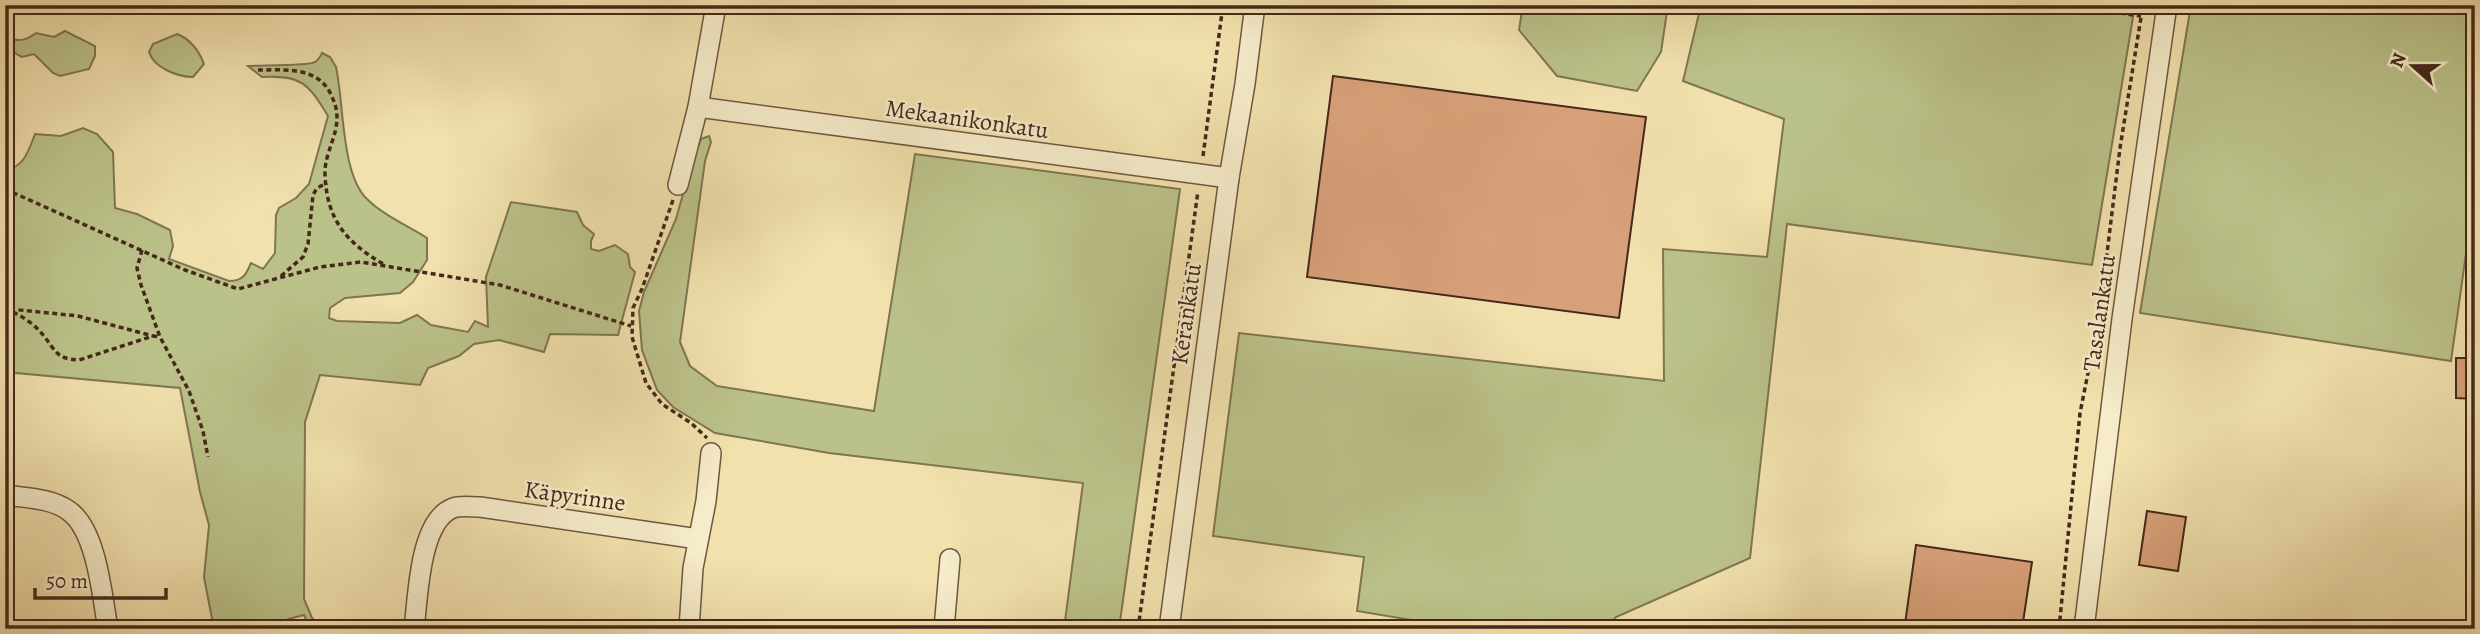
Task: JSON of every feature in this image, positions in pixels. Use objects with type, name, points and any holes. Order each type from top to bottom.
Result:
[{"type":"street","points":[[678,185],[698,107],[716,5]]},
{"type":"street","name":"Kerankatu","points":[[1169,629],[1229,178],[1255,5]]},
{"type":"street","name":"Tasalankatu","points":[[2084,629],[2122,319],[2167,5]]},
{"type":"street","name":"Mekaanikonkatu","points":[[698,107],[1229,178]]},
{"type":"street","points":[[689,629],[693,568],[706,501],[711,453]]},
{"type":"street","points":[[5,495],[47,501],[67,509],[81,521],[90,538],[108,629]]},
{"type":"street","name":"Käpyrinne","points":[[414,629],[426,544],[433,527],[446,512],[454,508],[480,507],[698,539]]},
{"type":"street","points":[[944,629],[950,559]]},
{"type":"path","points":[[1138,629],[1223,5]]},
{"type":"path","points":[[2061,5],[2141,16]]},
{"type":"path","points":[[2059,629],[2080,413],[2099,318],[2120,148],[2143,5]]},
{"type":"path","points":[[258,70],[294,71],[314,75],[328,87],[337,110],[336,128],[325,173],[331,212],[341,230],[358,249],[384,266]]},
{"type":"path","points":[[279,278],[303,257],[308,244],[313,195],[317,188],[327,183]]},
{"type":"path","points":[[678,185],[633,308],[631,326],[635,350],[646,383],[662,404],[703,432],[711,453]]},
{"type":"path","points":[[5,190],[185,270],[238,289],[320,267],[361,262],[500,285],[631,326]]},
{"type":"path","points":[[142,250],[137,268],[160,337],[189,391],[203,431],[208,457]]},
{"type":"path","points":[[6,309],[78,316],[160,337]]},
{"type":"path","points":[[6,309],[24,318],[42,333],[56,354],[68,359],[79,360],[153,336]]},
{"type":"green space","points":[[1523,5],[1668,5],[1661,52],[1637,91],[1557,76],[1519,30]]},
{"type":"green space","points":[[1701,5],[2135,5],[2092,265],[1787,224],[1750,558],[1616,617],[1605,629],[1465,629],[1357,611],[1364,557],[1213,536],[1239,333],[1664,381],[1663,249],[1767,257],[1784,119],[1683,81]]},
{"type":"green space","points":[[2191,5],[2475,5],[2475,189],[2451,361],[2140,313]]},
{"type":"green space","points":[[65,31],[95,46],[95,56],[89,69],[60,76],[53,73],[34,54],[22,57],[5,48],[5,37],[22,40],[36,33],[54,37]]},
{"type":"green space","points":[[177,34],[194,46],[204,64],[193,77],[161,67],[149,52],[153,44]]},
{"type":"green space","points":[[322,53],[330,57],[336,67],[348,156],[359,188],[380,210],[427,238],[427,260],[413,282],[400,293],[345,298],[330,308],[329,318],[337,321],[400,323],[417,315],[431,325],[468,332],[475,321],[488,327],[486,277],[511,202],[577,212],[583,225],[594,234],[591,249],[599,251],[615,245],[628,254],[630,267],[635,272],[618,335],[550,334],[544,352],[499,340],[474,344],[459,356],[428,368],[420,385],[320,375],[305,422],[304,599],[312,618],[324,629],[310,629],[304,615],[288,619],[284,629],[214,629],[204,577],[209,525],[180,388],[5,372],[5,169],[21,162],[35,134],[61,136],[83,128],[97,134],[113,152],[115,208],[137,214],[170,230],[173,246],[169,259],[229,281],[238,280],[246,274],[251,263],[263,269],[275,253],[276,215],[279,208],[296,198],[309,184],[328,116],[315,96],[302,83],[286,78],[262,77],[248,66],[311,63],[317,61]]},
{"type":"green space","points":[[709,136],[711,142],[705,161],[680,342],[690,366],[717,386],[874,411],[915,154],[1180,189],[1119,629],[1064,629],[1083,483],[829,453],[715,433],[673,407],[657,390],[642,350],[639,311],[644,292],[676,219],[701,139]]},
{"type":"building","points":[[1333,76],[1646,117],[1619,318],[1307,277]]},
{"type":"building","points":[[2456,358],[2475,358],[2475,399],[2456,398]]},
{"type":"building","points":[[2147,511],[2186,517],[2178,571],[2139,565]]},
{"type":"building","points":[[1916,545],[2032,562],[2022,629],[1938,629],[1905,624]]}]
